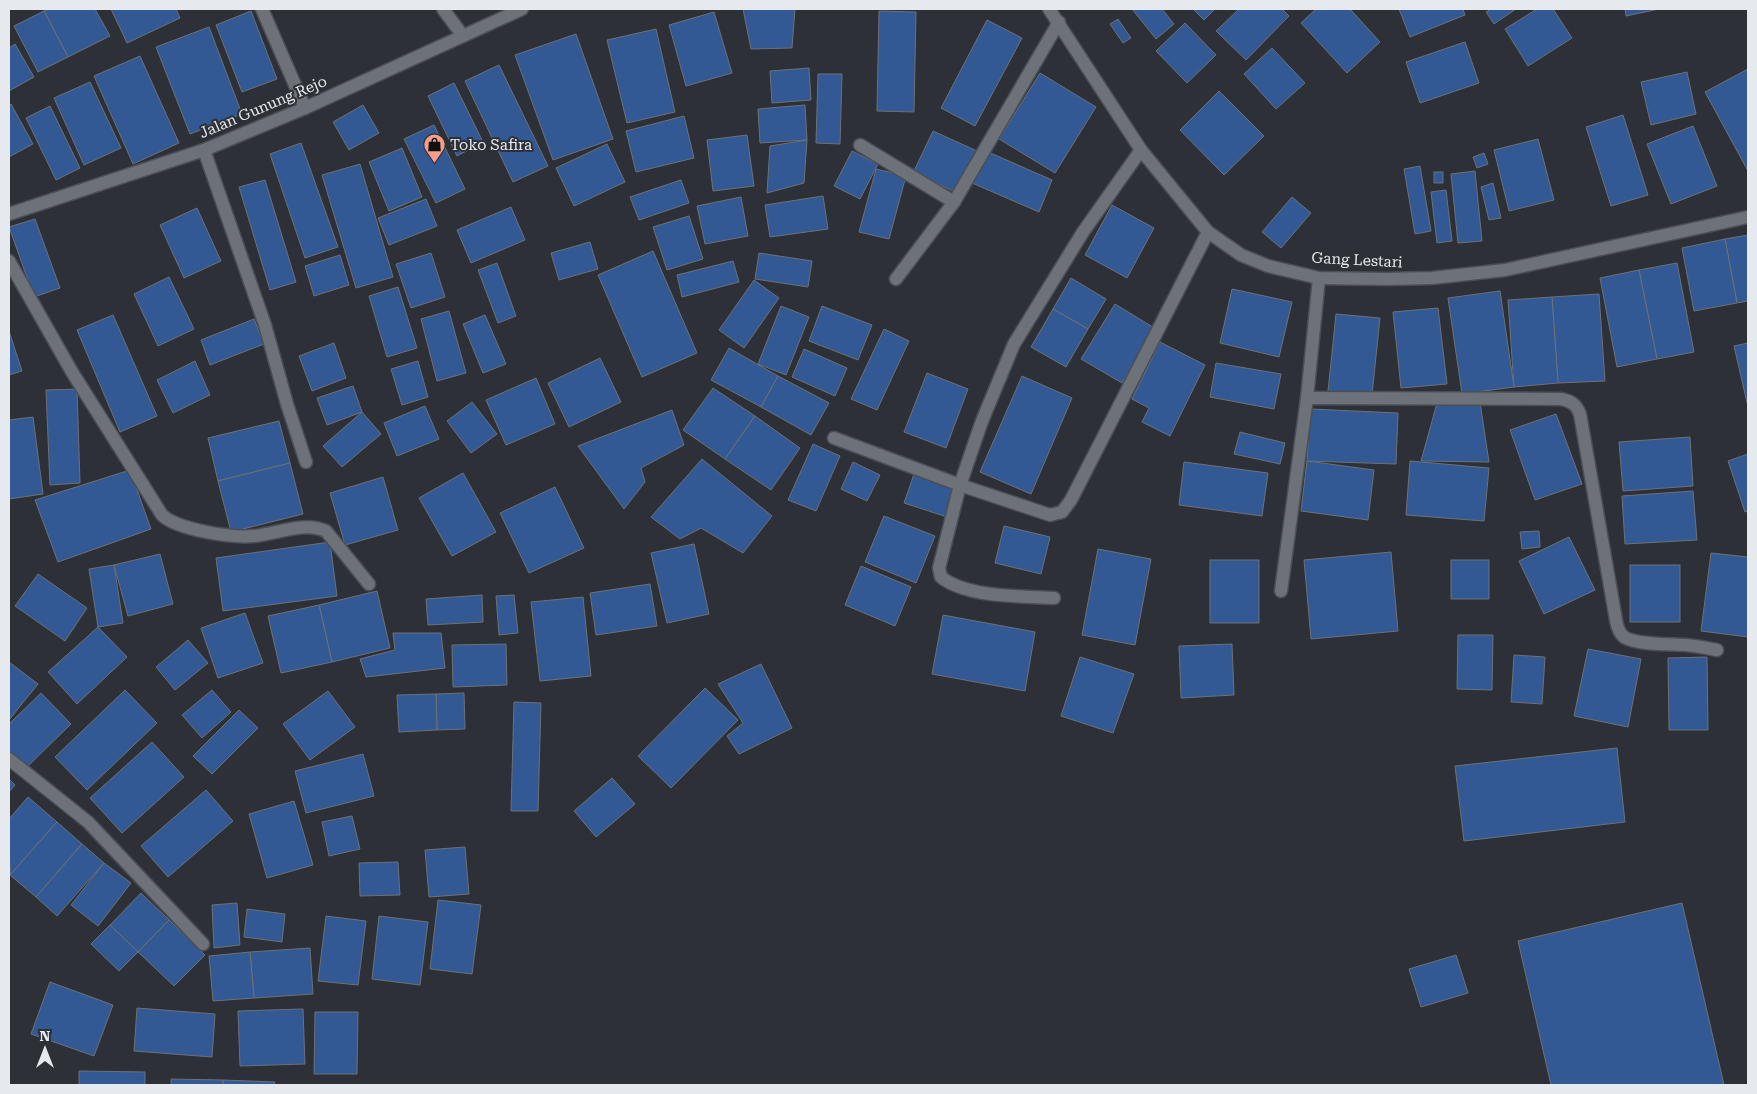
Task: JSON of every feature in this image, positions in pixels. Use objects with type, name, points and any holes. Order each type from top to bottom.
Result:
[{"type":"street","points":[[262,9],[305,108]]},
{"type":"street","points":[[443,9],[463,36]]},
{"type":"street","name":"Jalan Gunung Rejo","points":[[9,214],[204,150],[305,108],[522,9]]},
{"type":"street","points":[[896,279],[954,202],[1054,13]]},
{"type":"street","name":"Gang Lestari","points":[[1054,13],[1141,150],[1208,232],[1240,255],[1268,266],[1320,278],[1432,278],[1505,270],[1748,216]]},
{"type":"street","points":[[860,145],[954,202]]},
{"type":"street","points":[[204,150],[265,325],[287,404],[306,462]]},
{"type":"street","points":[[1054,598],[986,594],[947,582],[941,577],[939,568],[960,484],[982,421],[1014,344],[1083,232],[1141,150]]},
{"type":"street","points":[[834,438],[1050,515],[1062,512],[1071,500],[1208,232]]},
{"type":"street","points":[[9,261],[72,372],[162,515],[178,525],[227,535],[254,536],[306,527],[317,528],[326,531],[369,584]]},
{"type":"street","points":[[1280,591],[1307,398],[1320,278]]},
{"type":"street","points":[[1307,398],[1561,399],[1570,401],[1577,406],[1580,414],[1619,630],[1631,640],[1717,650]]},
{"type":"street","points":[[9,759],[88,822],[203,944]]},
{"type":"building","points":[[49,9],[95,9],[110,36],[68,57],[44,11]]},
{"type":"building","points":[[111,9],[176,9],[180,18],[127,43]]},
{"type":"building","points":[[743,9],[795,9],[792,48],[751,49]]},
{"type":"building","points":[[1132,9],[1162,9],[1174,24],[1156,39]]},
{"type":"building","points":[[1193,9],[1215,9],[1204,20]]},
{"type":"building","points":[[1239,9],[1282,9],[1289,16],[1246,60],[1216,31]]},
{"type":"building","points":[[1316,9],[1350,9],[1380,42],[1347,73],[1301,23]]},
{"type":"building","points":[[1399,9],[1463,9],[1465,15],[1410,37]]},
{"type":"building","points":[[1491,9],[1516,9],[1494,24],[1486,12]]},
{"type":"building","points":[[1537,9],[1553,9],[1572,38],[1528,66],[1505,29]]},
{"type":"building","points":[[1625,9],[1659,9],[1626,16]]},
{"type":"building","points":[[44,11],[68,57],[38,72],[14,26]]},
{"type":"building","points":[[251,11],[277,79],[242,92],[216,25]]},
{"type":"building","points":[[879,11],[916,12],[914,112],[877,111]]},
{"type":"building","points":[[714,12],[732,73],[686,86],[669,25]]},
{"type":"building","points":[[1118,19],[1131,38],[1123,43],[1110,24]]},
{"type":"building","points":[[987,20],[1022,38],[975,126],[941,108]]},
{"type":"building","points":[[1185,23],[1216,55],[1187,83],[1156,51]]},
{"type":"building","points":[[209,27],[242,114],[190,134],[156,47]]},
{"type":"building","points":[[656,29],[675,112],[627,123],[607,40]]},
{"type":"building","points":[[576,34],[613,139],[553,160],[515,55]]},
{"type":"building","points":[[1465,42],[1479,83],[1420,103],[1406,62]]},
{"type":"building","points":[[15,44],[34,77],[9,91],[9,48]]},
{"type":"building","points":[[1272,48],[1305,83],[1276,109],[1244,74]]},
{"type":"building","points":[[140,56],[179,143],[133,164],[94,76]]},
{"type":"building","points":[[499,65],[548,166],[513,182],[465,81]]},
{"type":"building","points":[[809,68],[811,100],[772,103],[770,71]]},
{"type":"building","points":[[1748,69],[1748,171],[1705,92]]},
{"type":"building","points":[[1687,72],[1696,114],[1651,125],[1641,82]]},
{"type":"building","points":[[1040,73],[1096,107],[1055,173],[999,139]]},
{"type":"building","points":[[818,74],[842,74],[840,144],[816,143]]},
{"type":"building","points":[[90,82],[121,148],[84,165],[54,98]]},
{"type":"building","points":[[454,83],[483,142],[457,156],[428,96]]},
{"type":"building","points":[[1219,91],[1264,136],[1224,175],[1180,130]]},
{"type":"building","points":[[11,104],[33,144],[9,157],[9,106]]},
{"type":"building","points":[[363,105],[379,133],[349,150],[333,122]]},
{"type":"building","points":[[805,105],[807,140],[760,143],[758,109]]},
{"type":"building","points":[[50,106],[80,168],[56,180],[26,118]]},
{"type":"building","points":[[1623,115],[1648,195],[1611,206],[1586,127]]},
{"type":"building","points":[[684,116],[694,158],[636,172],[626,131]]},
{"type":"building","name":"Toko Safira","points":[[434,125],[465,189],[436,203],[404,139]]},
{"type":"building","points":[[1693,126],[1717,186],[1671,204],[1647,144]]},
{"type":"building","points":[[933,131],[977,151],[958,193],[913,173]]},
{"type":"building","points":[[747,135],[754,186],[713,191],[707,140]]},
{"type":"building","points":[[1538,139],[1554,200],[1509,211],[1494,150]]},
{"type":"building","points":[[807,140],[804,183],[767,193],[770,146]]},
{"type":"building","points":[[301,143],[338,247],[305,258],[270,154]]},
{"type":"building","points":[[607,144],[625,182],[574,206],[556,168]]},
{"type":"building","points":[[402,148],[422,197],[389,211],[369,162]]},
{"type":"building","points":[[852,151],[878,164],[860,199],[834,186]]},
{"type":"building","points":[[986,151],[1052,180],[1039,212],[972,183]]},
{"type":"building","points":[[1484,153],[1488,164],[1477,168],[1473,157]]},
{"type":"building","points":[[360,164],[393,277],[356,288],[322,175]]},
{"type":"building","points":[[1420,166],[1431,231],[1415,234],[1404,169]]},
{"type":"building","points":[[876,169],[906,176],[889,239],[859,232]]},
{"type":"building","points":[[1475,171],[1482,241],[1458,243],[1451,174]]},
{"type":"building","points":[[1434,172],[1443,172],[1443,183],[1434,183]]},
{"type":"building","points":[[265,180],[296,282],[270,290],[239,187]]},
{"type":"building","points":[[681,180],[689,203],[639,220],[630,197]]},
{"type":"building","points":[[1493,183],[1501,218],[1489,220],[1481,187]]},
{"type":"building","points":[[1446,190],[1452,241],[1437,243],[1431,192]]},
{"type":"building","points":[[823,196],[828,229],[770,237],[765,205]]},
{"type":"building","points":[[741,197],[748,236],[705,244],[697,206]]},
{"type":"building","points":[[1292,197],[1311,213],[1281,248],[1262,232]]},
{"type":"building","points":[[426,199],[437,226],[389,245],[378,218]]},
{"type":"building","points":[[1112,205],[1154,228],[1127,278],[1085,255]]},
{"type":"building","points":[[511,207],[525,240],[471,263],[457,230]]},
{"type":"building","points":[[197,208],[221,261],[184,278],[160,225]]},
{"type":"building","points":[[689,216],[703,259],[667,270],[653,227]]},
{"type":"building","points":[[35,219],[60,288],[34,297],[9,227]]},
{"type":"building","points":[[1748,235],[1748,301],[1737,303],[1725,239]]},
{"type":"building","points":[[1725,239],[1737,303],[1694,311],[1682,248]]},
{"type":"building","points":[[590,242],[598,269],[559,280],[551,253]]},
{"type":"building","points":[[653,251],[697,353],[642,377],[598,275]]},
{"type":"building","points":[[431,253],[445,297],[411,308],[396,264]]},
{"type":"building","points":[[759,253],[812,261],[808,287],[755,279]]},
{"type":"building","points":[[340,255],[349,285],[314,296],[305,266]]},
{"type":"building","points":[[733,261],[739,282],[682,297],[677,275]]},
{"type":"building","points":[[497,263],[516,316],[498,323],[478,270]]},
{"type":"building","points":[[1677,263],[1694,352],[1657,359],[1639,270]]},
{"type":"building","points":[[1639,270],[1657,359],[1617,367],[1600,278]]},
{"type":"building","points":[[169,277],[194,329],[158,346],[134,294]]},
{"type":"building","points":[[1071,278],[1106,299],[1088,329],[1053,309]]},
{"type":"building","points":[[754,280],[779,298],[744,348],[719,330]]},
{"type":"building","points":[[398,287],[417,348],[387,357],[369,296]]},
{"type":"building","points":[[1232,289],[1292,302],[1279,357],[1220,343]]},
{"type":"building","points":[[1500,291],[1514,387],[1462,394],[1448,298]]},
{"type":"building","points":[[1599,294],[1605,381],[1558,383],[1552,297]]},
{"type":"building","points":[[1552,297],[1558,383],[1514,387],[1508,300]]},
{"type":"building","points":[[1115,304],[1156,329],[1122,383],[1081,359]]},
{"type":"building","points":[[781,306],[809,317],[786,375],[758,364]]},
{"type":"building","points":[[822,306],[872,325],[858,360],[809,341]]},
{"type":"building","points":[[1438,308],[1447,384],[1401,388],[1393,312]]},
{"type":"building","points":[[1053,309],[1088,329],[1066,367],[1031,347]]},
{"type":"building","points":[[449,311],[466,373],[437,381],[421,319]]},
{"type":"building","points":[[1336,314],[1380,318],[1372,395],[1328,391]]},
{"type":"building","points":[[113,315],[157,416],[120,432],[77,330]]},
{"type":"building","points":[[485,315],[506,364],[483,373],[463,324]]},
{"type":"building","points":[[254,319],[264,344],[210,365],[201,340]]},
{"type":"building","points":[[884,329],[909,341],[877,410],[851,399]]},
{"type":"building","points":[[9,331],[22,371],[9,375]]},
{"type":"building","points":[[1160,342],[1205,365],[1170,436],[1142,422],[1149,408],[1132,399]]},
{"type":"building","points":[[334,343],[346,378],[312,391],[299,356]]},
{"type":"building","points":[[1748,343],[1748,407],[1734,346]]},
{"type":"building","points":[[729,348],[778,376],[761,407],[711,380]]},
{"type":"building","points":[[804,349],[847,368],[835,396],[792,377]]},
{"type":"building","points":[[600,358],[621,402],[569,427],[548,383]]},
{"type":"building","points":[[195,361],[210,395],[173,413],[157,380]]},
{"type":"building","points":[[418,361],[428,397],[402,405],[391,369]]},
{"type":"building","points":[[1216,363],[1281,374],[1274,409],[1210,397]]},
{"type":"building","points":[[927,373],[968,389],[946,448],[904,432]]},
{"type":"building","points":[[778,376],[829,403],[811,435],[761,407]]},
{"type":"building","points":[[1022,376],[1072,398],[1031,494],[980,472]]},
{"type":"building","points":[[536,378],[555,424],[506,445],[486,400]]},
{"type":"building","points":[[353,386],[362,412],[327,425],[317,398]]},
{"type":"building","points":[[713,388],[755,416],[725,459],[683,430]]},
{"type":"building","points":[[77,389],[80,483],[50,485],[46,390]]},
{"type":"building","points":[[472,402],[497,434],[471,453],[447,421]]},
{"type":"building","points":[[1480,402],[1489,462],[1421,461],[1437,403]]},
{"type":"building","points":[[425,406],[439,439],[397,456],[384,423]]},
{"type":"building","points":[[1310,409],[1398,413],[1396,464],[1307,461]]},
{"type":"building","points":[[672,410],[684,445],[641,468],[645,482],[624,509],[578,446]]},
{"type":"building","points":[[362,412],[381,434],[342,467],[323,446]]},
{"type":"building","points":[[1556,414],[1582,484],[1535,500],[1510,430]]},
{"type":"building","points":[[755,416],[800,448],[771,490],[725,459]]},
{"type":"building","points":[[33,417],[43,494],[9,499],[9,420]]},
{"type":"building","points":[[279,421],[290,463],[218,481],[208,438]]},
{"type":"building","points":[[1240,432],[1285,443],[1280,464],[1234,454]]},
{"type":"building","points":[[1690,437],[1693,486],[1623,491],[1619,442]]},
{"type":"building","points":[[813,444],[840,456],[816,511],[788,500]]},
{"type":"building","points":[[1748,454],[1748,511],[1745,512],[1728,461]]},
{"type":"building","points":[[702,459],[772,516],[743,553],[701,528],[680,539],[651,517]]},
{"type":"building","points":[[1307,461],[1374,470],[1368,520],[1301,511]]},
{"type":"building","points":[[1410,461],[1489,468],[1484,521],[1406,515]]},
{"type":"building","points":[[853,462],[880,475],[867,501],[841,489]]},
{"type":"building","points":[[1184,462],[1268,473],[1262,516],[1179,505]]},
{"type":"building","points":[[290,463],[303,514],[231,532],[218,481]]},
{"type":"building","points":[[130,470],[151,529],[58,562],[35,500]]},
{"type":"building","points":[[463,473],[496,532],[452,556],[419,498]]},
{"type":"building","points":[[914,474],[957,488],[947,517],[904,503]]},
{"type":"building","points":[[383,477],[398,530],[345,545],[330,493]]},
{"type":"building","points":[[555,487],[584,548],[529,573],[500,513]]},
{"type":"building","points":[[1693,491],[1697,540],[1625,544],[1622,496]]},
{"type":"building","points":[[884,516],[935,536],[916,583],[865,562]]},
{"type":"building","points":[[1004,526],[1050,537],[1041,574],[995,563]]},
{"type":"building","points":[[1539,531],[1540,547],[1522,549],[1520,532]]},
{"type":"building","points":[[1569,537],[1595,590],[1544,614],[1519,561]]},
{"type":"building","points":[[330,542],[337,596],[223,611],[216,558]]},
{"type":"building","points":[[694,544],[709,614],[667,623],[651,553]]},
{"type":"building","points":[[1098,549],[1151,559],[1135,645],[1082,635]]},
{"type":"building","points":[[1391,552],[1398,631],[1311,639],[1304,560]]},
{"type":"building","points":[[1711,553],[1748,557],[1748,637],[1701,631]]},
{"type":"building","points":[[160,554],[173,604],[128,616],[114,565]]},
{"type":"building","points":[[1210,560],[1259,560],[1259,623],[1210,623]]},
{"type":"building","points":[[1451,560],[1489,560],[1489,599],[1451,599]]},
{"type":"building","points":[[114,565],[123,623],[98,627],[89,569]]},
{"type":"building","points":[[1630,565],[1680,565],[1680,622],[1630,622]]},
{"type":"building","points":[[861,566],[911,587],[895,626],[845,605]]},
{"type":"building","points":[[38,574],[87,608],[65,641],[15,606]]},
{"type":"building","points":[[650,584],[657,626],[596,635],[590,593]]},
{"type":"building","points":[[377,591],[390,648],[332,662],[319,605]]},
{"type":"building","points":[[482,595],[483,622],[428,625],[426,599]]},
{"type":"building","points":[[514,595],[518,633],[499,635],[496,596]]},
{"type":"building","points":[[583,597],[591,676],[540,681],[531,602]]},
{"type":"building","points":[[319,605],[332,662],[281,673],[268,616]]},
{"type":"building","points":[[245,613],[263,663],[218,678],[201,628]]},
{"type":"building","points":[[943,615],[1035,632],[1025,691],[932,674]]},
{"type":"building","points":[[98,627],[127,657],[77,704],[48,672]]},
{"type":"building","points":[[393,633],[441,633],[445,668],[366,677],[360,659],[395,650]]},
{"type":"building","points":[[1458,635],[1493,635],[1492,690],[1457,689]]},
{"type":"building","points":[[188,640],[208,663],[175,690],[156,667]]},
{"type":"building","points":[[506,644],[507,685],[453,687],[452,645]]},
{"type":"building","points":[[1232,644],[1234,695],[1181,698],[1179,646]]},
{"type":"building","points":[[1588,649],[1641,659],[1628,727],[1574,716]]},
{"type":"building","points":[[1514,655],[1545,657],[1542,704],[1511,702]]},
{"type":"building","points":[[1080,657],[1134,674],[1113,733],[1061,716]]},
{"type":"building","points":[[1707,657],[1708,730],[1669,730],[1668,658]]},
{"type":"building","points":[[9,662],[38,684],[9,720]]},
{"type":"building","points":[[761,664],[792,728],[739,754],[727,736],[743,723],[718,684]]},
{"type":"building","points":[[705,688],[738,720],[671,788],[638,756]]},
{"type":"building","points":[[125,690],[157,723],[87,790],[55,757]]},
{"type":"building","points":[[212,690],[231,712],[202,738],[182,715]]},
{"type":"building","points":[[328,691],[355,727],[310,760],[283,724]]},
{"type":"building","points":[[41,693],[71,724],[25,769],[9,752],[9,724]]},
{"type":"building","points":[[464,693],[465,729],[437,730],[436,694]]},
{"type":"building","points":[[436,694],[437,730],[399,732],[397,695]]},
{"type":"building","points":[[514,702],[541,703],[538,811],[511,811]]},
{"type":"building","points":[[239,710],[258,728],[212,774],[193,756]]},
{"type":"building","points":[[152,742],[184,777],[122,833],[90,798]]},
{"type":"building","points":[[1617,748],[1625,822],[1464,841],[1455,766]]},
{"type":"building","points":[[363,754],[374,796],[306,813],[295,771]]},
{"type":"building","points":[[612,778],[635,804],[596,837],[574,811]]},
{"type":"building","points":[[9,779],[15,785],[9,792]]},
{"type":"building","points":[[206,790],[233,821],[168,877],[141,846]]},
{"type":"building","points":[[28,797],[57,822],[10,875],[9,819]]},
{"type":"building","points":[[294,801],[313,865],[267,878],[249,814]]},
{"type":"building","points":[[352,816],[360,849],[329,856],[322,822]]},
{"type":"building","points":[[57,822],[82,844],[36,897],[10,875]]},
{"type":"building","points":[[82,844],[104,863],[57,916],[36,897]]},
{"type":"building","points":[[465,847],[469,894],[429,897],[425,850]]},
{"type":"building","points":[[398,862],[400,895],[360,896],[359,863]]},
{"type":"building","points":[[104,863],[131,883],[98,926],[71,905]]},
{"type":"building","points":[[141,893],[169,920],[138,952],[110,925]]},
{"type":"building","points":[[438,900],[481,905],[472,974],[430,969]]},
{"type":"building","points":[[237,903],[240,945],[214,948],[212,905]]},
{"type":"building","points":[[1682,903],[1724,1085],[1551,1085],[1518,941]]},
{"type":"building","points":[[247,909],[285,914],[282,942],[244,937]]},
{"type":"building","points":[[326,916],[366,921],[358,985],[318,981]]},
{"type":"building","points":[[379,916],[428,922],[420,985],[372,979]]},
{"type":"building","points":[[169,920],[205,955],[174,986],[138,952]]},
{"type":"building","points":[[110,925],[138,952],[119,971],[91,944]]},
{"type":"building","points":[[310,948],[313,994],[254,998],[250,952]]},
{"type":"building","points":[[250,952],[254,998],[213,1001],[209,956]]},
{"type":"building","points":[[1456,955],[1468,993],[1421,1007],[1409,969]]},
{"type":"building","points":[[50,982],[113,1005],[94,1056],[31,1034]]},
{"type":"building","points":[[137,1008],[215,1014],[212,1057],[134,1051]]},
{"type":"building","points":[[303,1009],[305,1064],[240,1066],[238,1011]]},
{"type":"building","points":[[315,1012],[358,1012],[357,1074],[314,1074]]},
{"type":"building","points":[[79,1071],[145,1072],[145,1085],[79,1085]]},
{"type":"building","points":[[171,1079],[223,1080],[223,1085],[171,1085]]},
{"type":"building","points":[[223,1080],[275,1082],[274,1085],[223,1085]]},
{"type":"place","name":"Toko Safira","points":[[434,164]]}]
